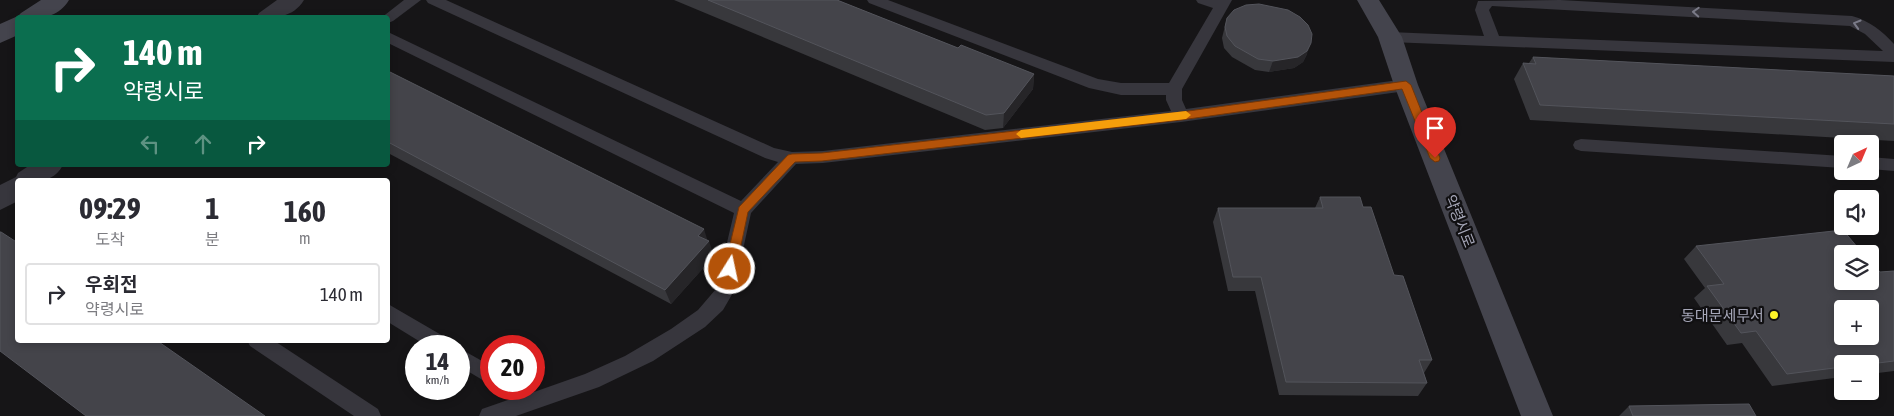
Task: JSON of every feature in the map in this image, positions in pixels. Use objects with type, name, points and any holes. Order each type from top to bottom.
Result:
[{"type":"main road","points":[[34,15],[58,0]]},
{"type":"main road","name":"약령시로","points":[[1368,0],[1390,37],[1406,85],[1537,416]]},
{"type":"main road","points":[[0,35],[15,26]]},
{"type":"street","points":[[271,15],[293,0]]},
{"type":"street","points":[[31,178],[47,167]]},
{"type":"street","points":[[0,199],[15,189]]},
{"type":"lane","points":[[390,17],[414,0]]},
{"type":"lane","points":[[432,0],[771,154],[792,158],[832,156],[1181,116],[1406,85]]},
{"type":"lane","points":[[874,0],[1095,84],[1121,89],[1174,88]]},
{"type":"lane","points":[[1181,116],[1174,100],[1174,88],[1223,3],[1203,0]]},
{"type":"lane","points":[[1493,41],[1482,10],[1483,4],[1491,1],[1852,21],[1864,25],[1874,32],[1894,56]]},
{"type":"lane","points":[[1390,37],[1894,56]]},
{"type":"lane","points":[[390,38],[743,210]]},
{"type":"lane","points":[[1581,145],[1834,161]]},
{"type":"lane","points":[[489,416],[624,366],[664,344],[708,314],[725,291],[743,210],[792,158]]},
{"type":"lane","points":[[1879,164],[1894,165]]},
{"type":"lane","points":[[390,313],[425,335]]},
{"type":"lane","points":[[262,343],[371,416]]},
{"type":"building","points":[[708,0],[837,0],[958,48],[961,45],[1034,74],[1004,113],[986,115]]},
{"type":"building","points":[[1259,4],[1288,10],[1300,17],[1308,25],[1312,34],[1311,43],[1307,51],[1298,57],[1273,61],[1258,59],[1235,46],[1227,36],[1225,27],[1227,18],[1234,10],[1246,5]]},
{"type":"building","points":[[1533,57],[1894,76],[1894,124],[1540,105],[1523,63],[1536,64]]},
{"type":"building","points":[[390,72],[704,229],[698,236],[709,241],[665,290],[390,143]]},
{"type":"building","points":[[1320,197],[1360,197],[1363,207],[1371,207],[1394,275],[1403,276],[1432,360],[1419,360],[1427,383],[1286,382],[1261,277],[1233,277],[1218,208],[1323,208]]},
{"type":"building","name":"동대문세무서","points":[[1834,231],[1834,235],[1847,235],[1856,245],[1834,245],[1834,290],[1879,290],[1879,271],[1894,271],[1894,361],[1879,363],[1879,355],[1834,355],[1834,368],[1787,374],[1756,331],[1741,333],[1707,286],[1724,284],[1696,246]]},
{"type":"building","points":[[1,232],[15,241],[15,343],[160,343],[265,416],[86,416],[0,351]]},
{"type":"building","points":[[1749,404],[1756,416],[1633,416],[1629,406]]},
{"type":"slow traffic","points":[[1021,134],[1186,115]]},
{"type":"place","name":"동대문세무서","points":[[1774,315]]},
{"type":"route","points":[[730,269],[743,210],[792,158],[822,157],[1181,116],[1406,85],[1435,158]]}]
